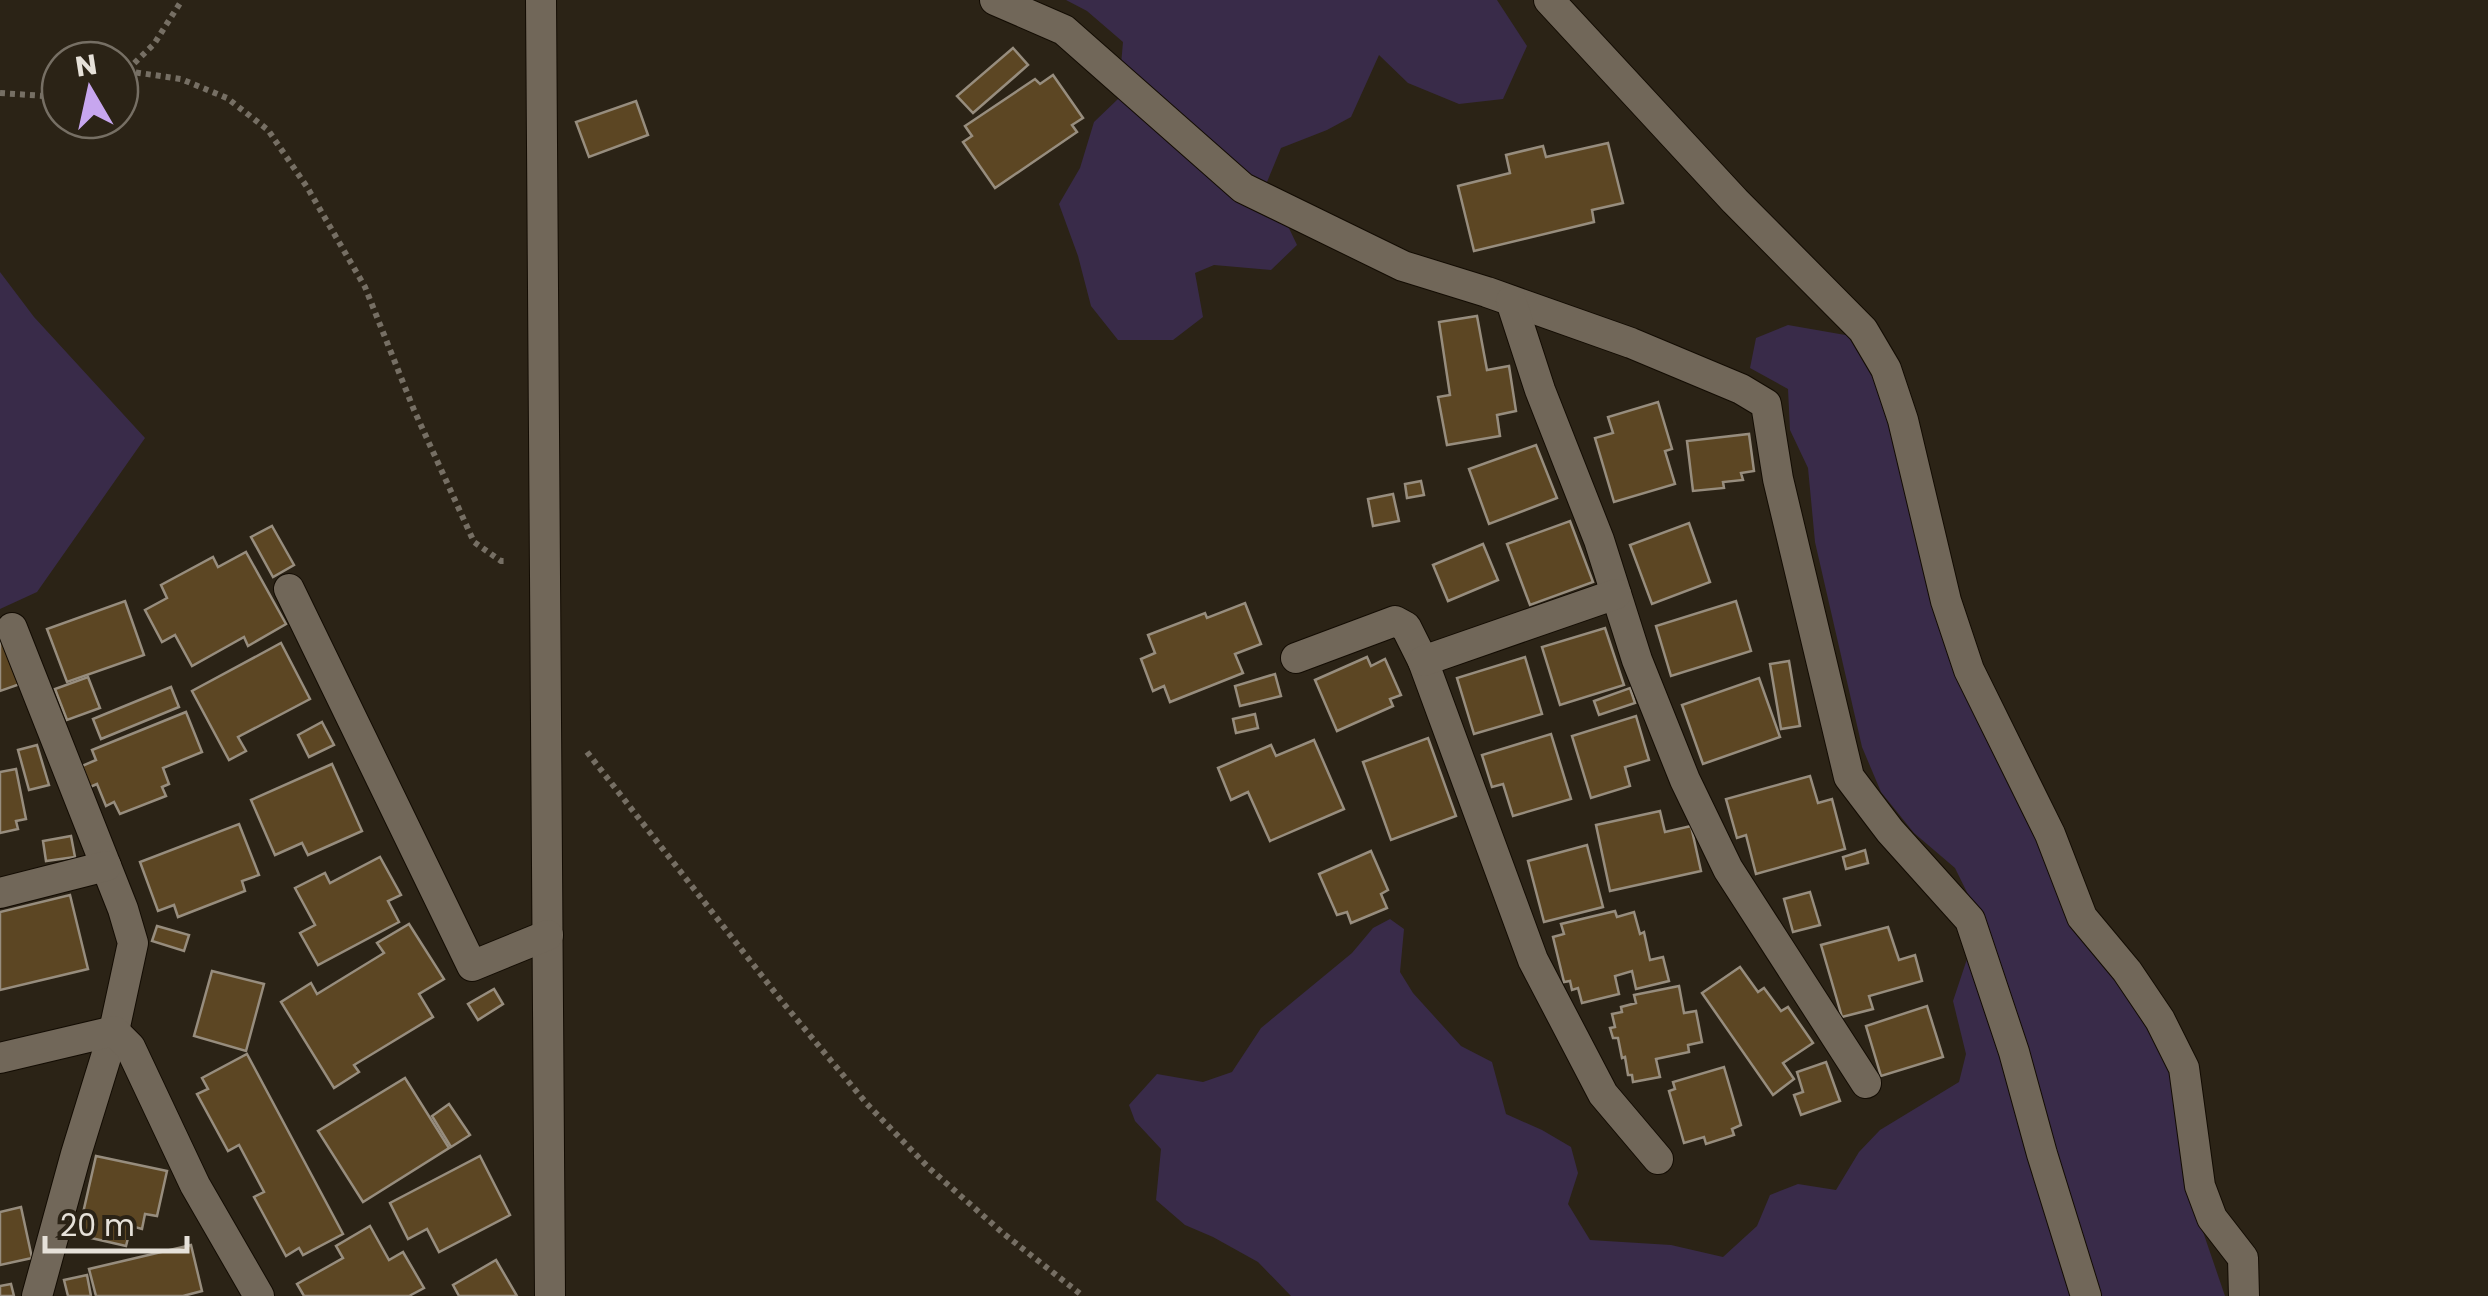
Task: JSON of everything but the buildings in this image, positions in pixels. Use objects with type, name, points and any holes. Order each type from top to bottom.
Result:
[{"type":"street","points":[[540,0],[550,1296]]},
{"type":"street","points":[[995,0],[1064,30],[1243,188],[1403,266],[1631,343],[1741,389],[1766,404],[1778,480],[1849,778],[1890,831],[1970,920],[2014,1052],[2086,1296]]},
{"type":"street","points":[[1548,0],[1734,201],[1863,330],[1886,370],[1903,420],[1946,601],[1969,670],[2050,834],[2082,917],[2127,970],[2160,1020],[2184,1068],[2200,1186],[2212,1218],[2243,1258],[2244,1296]]},
{"type":"street","points":[[1510,300],[1540,390],[1599,540],[1637,660],[1684,780],[1728,869],[1866,1083]]},
{"type":"street","points":[[289,590],[472,966],[548,936]]},
{"type":"street","points":[[1423,660],[1616,594]]},
{"type":"street","points":[[1296,658],[1395,621],[1406,627],[1423,660],[1533,960],[1602,1094],[1658,1160]]},
{"type":"street","points":[[12,628],[133,942],[114,1031],[37,1296]]},
{"type":"street","points":[[0,894],[106,866]]},
{"type":"street","points":[[0,1058],[114,1031]]},
{"type":"street","points":[[114,1031],[130,1047],[195,1185],[260,1296]]},
{"type":"path","points":[[140,58],[154,44],[182,0]]},
{"type":"path","points":[[140,75],[181,79],[227,98],[268,130],[366,287],[414,410],[474,542],[501,562],[543,560]]},
{"type":"path","points":[[0,93],[40,96]]},
{"type":"path","points":[[546,721],[582,745],[772,990],[867,1104],[929,1168],[1083,1296]]},
{"type":"shaded area","points":[[1066,0],[1497,0],[1527,46],[1503,99],[1459,104],[1408,83],[1379,55],[1351,117],[1281,148],[1267,182],[1297,245],[1271,270],[1214,265],[1195,273],[1203,317],[1173,340],[1118,340],[1091,306],[1059,204],[1080,168],[1094,122],[1118,99],[1123,42],[1087,11]]},
{"type":"shaded area","points":[[0,272],[34,317],[145,438],[37,592],[0,609]]},
{"type":"shaded area","points":[[1788,325],[1851,336],[1872,367],[1887,407],[1921,560],[2124,990],[2168,1064],[2178,1098],[2187,1185],[2225,1296],[1291,1296],[1258,1262],[1185,1225],[1156,1200],[1161,1149],[1135,1121],[1129,1105],[1157,1074],[1203,1082],[1232,1072],[1261,1028],[1352,953],[1373,928],[1390,919],[1404,929],[1400,972],[1413,993],[1461,1046],[1492,1062],[1506,1114],[1571,1147],[1578,1173],[1568,1204],[1590,1240],[1671,1245],[1723,1257],[1757,1226],[1770,1195],[1798,1184],[1836,1190],[1859,1152],[1880,1130],[1959,1082],[1966,1054],[1953,1001],[1967,959],[1986,931],[1955,868],[1914,833],[1881,792],[1862,747],[1815,542],[1808,468],[1790,430],[1788,389],[1750,368],[1756,338]]}]
